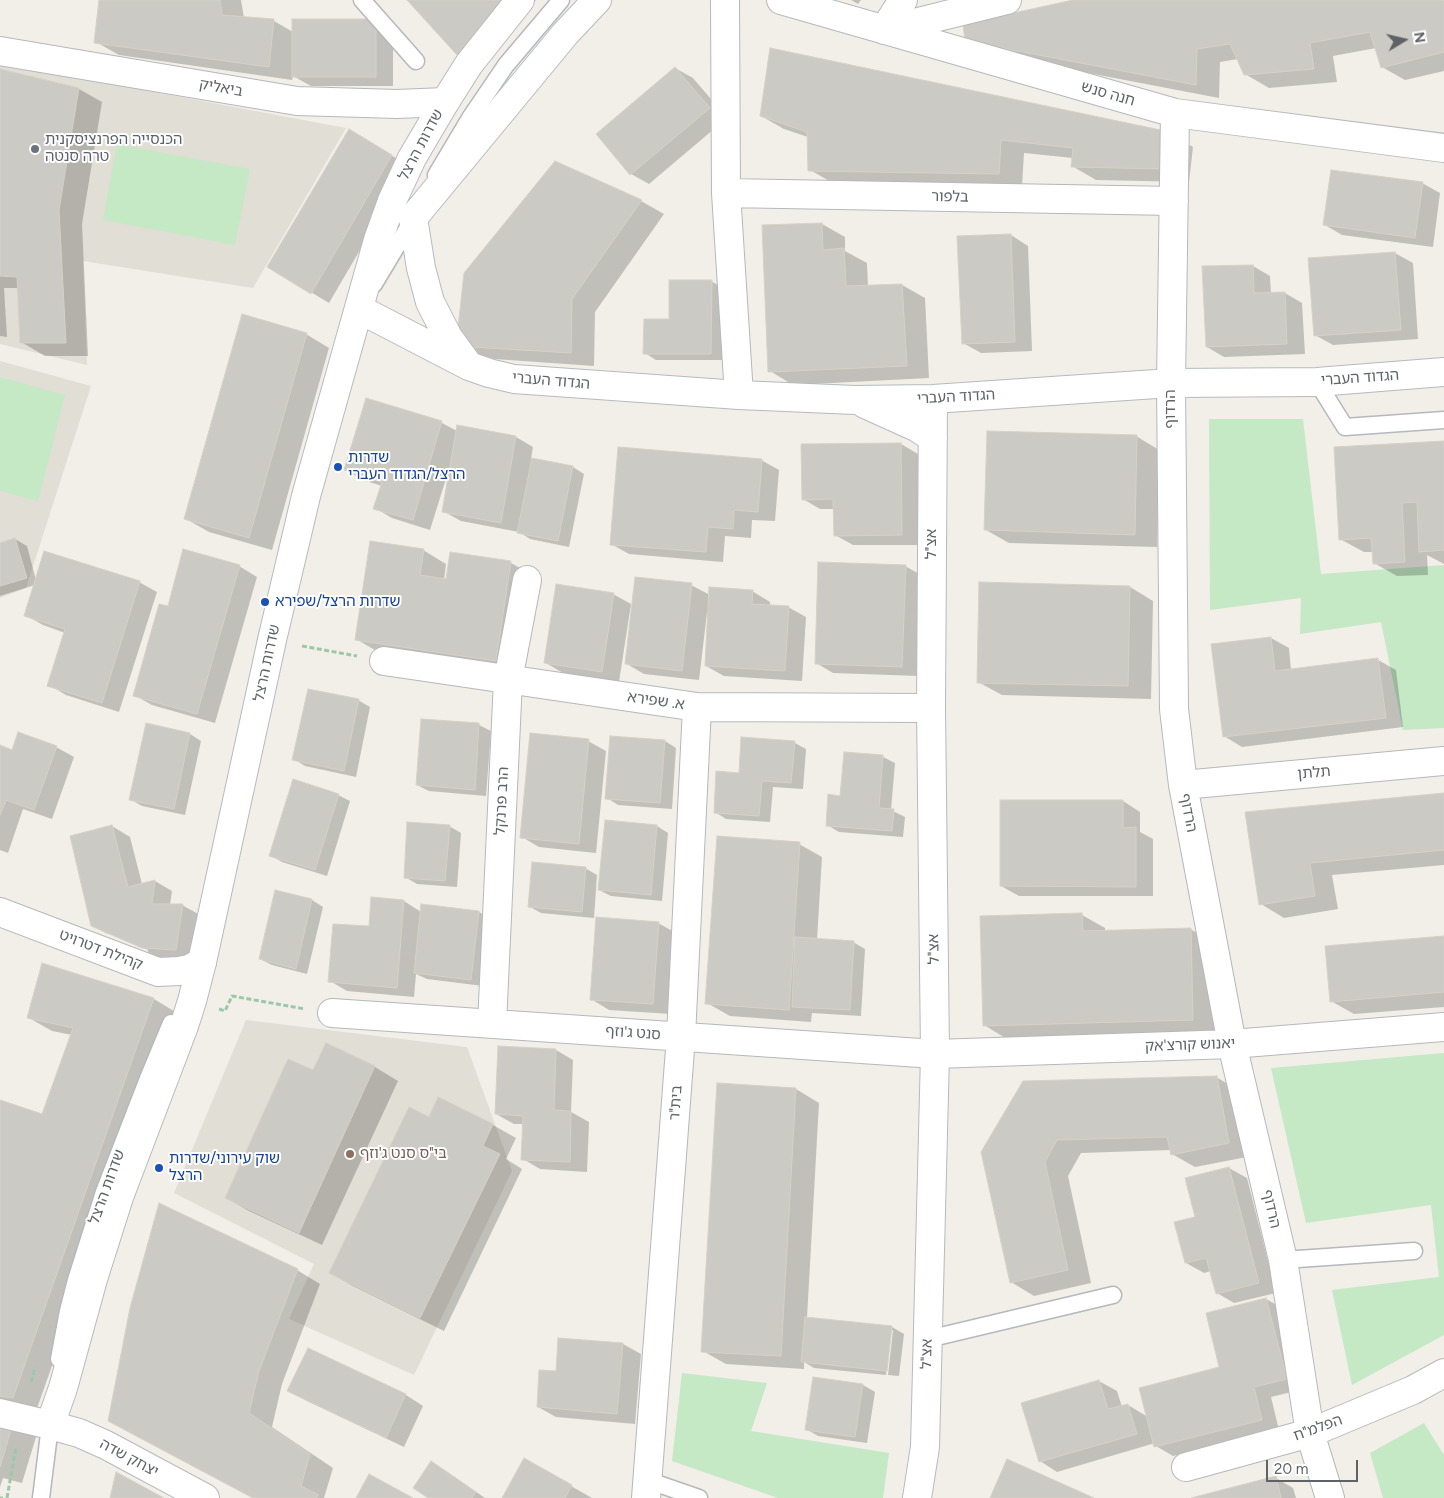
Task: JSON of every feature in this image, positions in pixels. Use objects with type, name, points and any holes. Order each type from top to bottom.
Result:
[{"type":"street","name":"שדרות הרצל","points":[[50,1425],[63,1388],[93,1278],[119,1197],[192,1001],[306,496],[378,240],[392,201],[412,158],[444,102],[469,64],[520,0]]},
{"type":"street","name":"שדרות הרצל","points":[[414,218],[565,34],[597,0]]},
{"type":"street","points":[[725,0],[726,193],[738,395]]},
{"type":"street","name":"חנה סנש","points":[[781,0],[1175,113],[1444,148]]},
{"type":"street","points":[[884,30],[904,0]]},
{"type":"street","points":[[884,30],[1007,0]]},
{"type":"street","name":"ביאליק","points":[[0,51],[297,101],[397,104],[444,102]]},
{"type":"street","name":"הרדוף","points":[[1175,113],[1171,383],[1174,709],[1183,785],[1232,1044],[1283,1260],[1310,1434],[1330,1498]]},
{"type":"street","name":"בלפור","points":[[726,193],[1174,201]]},
{"type":"street","points":[[414,218],[421,268],[430,302],[448,337],[469,366]]},
{"type":"street","name":"הגדוד העברי","points":[[359,309],[469,366],[514,380],[738,395],[855,400],[933,399],[1171,383],[1317,382],[1444,372]]},
{"type":"street","name":"אצ\"ל","points":[[917,1498],[925,1447],[935,1054],[931,708],[933,399]]},
{"type":"street","points":[[855,400],[916,426],[933,438]]},
{"type":"street","name":"הרב פרנקל","points":[[492,1024],[508,680],[526,580]]},
{"type":"street","name":"א. שפירא","points":[[384,662],[697,707],[931,708]]},
{"type":"street","name":"בית\"ר","points":[[647,1489],[681,1036],[697,707]]},
{"type":"street","name":"תלתן","points":[[1183,785],[1444,761]]},
{"type":"street","name":"קהילת דטרויט","points":[[0,912],[158,972],[179,972],[202,962]]},
{"type":"street","name":"סנט ג'וזף","points":[[332,1013],[935,1054]]},
{"type":"street","name":"יאנוש קורצ'אק","points":[[935,1054],[1232,1044],[1444,1027]]},
{"type":"street","name":"הפלמ\"ח","points":[[1186,1467],[1310,1434],[1413,1390],[1444,1373]]},
{"type":"street","name":"יצחק שדה","points":[[0,1413],[79,1433],[106,1445],[205,1498]]},
{"type":"lane","points":[[362,0],[416,61]]},
{"type":"lane","name":"שדרות הרצל","points":[[359,309],[414,218],[444,159],[474,111],[506,64],[561,0]]},
{"type":"lane","name":"שדרות הרצל","points":[[509,103],[550,14]]},
{"type":"lane","points":[[1317,382],[1345,427],[1444,420]]},
{"type":"lane","name":"שדרות הרצל","points":[[40,1498],[56,1377],[68,1311],[76,1280],[98,1210],[149,1076],[182,999],[202,962]]},
{"type":"lane","points":[[1283,1260],[1414,1251]]},
{"type":"lane","points":[[928,1339],[1113,1295]]},
{"type":"lane","points":[[647,1489],[699,1498]]},
{"type":"path","points":[[272,640],[384,662]]},
{"type":"path","points":[[192,1001],[225,1011],[232,996],[332,1013]]},
{"type":"shaded area","points":[[0,63],[346,128],[253,288],[83,261],[87,365],[0,344]]},
{"type":"shaded area","points":[[0,361],[91,386],[26,588],[0,598]]},
{"type":"shaded area","points":[[246,1020],[467,1047],[512,1171],[414,1375],[289,1319],[314,1264],[174,1193]]},
{"type":"green space","points":[[117,144],[250,169],[235,245],[103,220]]},
{"type":"green space","points":[[0,377],[65,395],[38,501],[0,491]]},
{"type":"green space","points":[[1209,419],[1303,419],[1321,574],[1444,565],[1444,728],[1403,730],[1381,622],[1300,634],[1301,598],[1210,610]]},
{"type":"green space","points":[[1444,1053],[1444,1335],[1352,1385],[1332,1290],[1439,1277],[1431,1205],[1306,1223],[1271,1068]]},
{"type":"green space","points":[[682,1373],[767,1383],[751,1431],[889,1453],[883,1498],[778,1498],[672,1461]]},
{"type":"green space","points":[[1424,1423],[1444,1455],[1444,1498],[1383,1498],[1370,1453]]},
{"type":"building","points":[[99,0],[220,0],[222,15],[274,19],[269,67],[94,43]]},
{"type":"building","points":[[407,0],[502,0],[457,55]]},
{"type":"building","points":[[1073,0],[1444,0],[1444,52],[1381,68],[1370,32],[1310,43],[1314,69],[1244,75],[1230,44],[1197,49],[1196,85],[965,41],[963,24]]},
{"type":"building","points":[[292,19],[376,19],[376,77],[292,77]]},
{"type":"building","points":[[770,48],[1170,132],[1166,169],[1071,167],[1073,148],[1001,140],[999,174],[808,171],[807,132],[760,116]]},
{"type":"building","points":[[675,67],[710,108],[630,175],[596,134]]},
{"type":"building","name":"הכנסייה הפרנציסקנית טרה סנטה","points":[[0,69],[79,88],[59,210],[66,343],[20,343],[17,277],[0,276]]},
{"type":"building","points":[[349,129],[392,155],[311,294],[267,267]]},
{"type":"building","points":[[555,161],[642,200],[572,299],[571,353],[456,346],[464,273]]},
{"type":"building","points":[[1331,170],[1423,182],[1415,238],[1323,225]]},
{"type":"building","points":[[822,223],[823,250],[844,248],[846,286],[902,284],[907,366],[768,372],[762,225]]},
{"type":"building","points":[[1011,234],[1015,342],[962,344],[957,236]]},
{"type":"building","points":[[1395,252],[1401,330],[1314,336],[1308,258]]},
{"type":"building","points":[[1253,265],[1254,293],[1285,292],[1287,344],[1206,347],[1202,266]]},
{"type":"building","points":[[669,280],[712,280],[711,354],[643,354],[644,319],[669,319]]},
{"type":"building","points":[[242,314],[307,333],[249,538],[184,519]]},
{"type":"building","points":[[366,398],[442,421],[413,520],[373,509],[382,482],[344,470]]},
{"type":"building","points":[[457,425],[516,436],[501,523],[442,512]]},
{"type":"building","points":[[987,431],[1137,435],[1135,535],[984,530]]},
{"type":"building","points":[[1444,441],[1444,550],[1419,552],[1417,502],[1402,503],[1405,562],[1373,564],[1371,538],[1339,540],[1334,447]]},
{"type":"building","points":[[901,443],[902,535],[834,536],[833,499],[802,500],[801,444]]},
{"type":"building","points":[[618,447],[762,459],[758,512],[734,510],[733,529],[708,527],[706,552],[610,545]]},
{"type":"building","points":[[532,458],[573,466],[558,541],[517,533]]},
{"type":"building","points":[[15,538],[27,578],[0,586],[0,543]]},
{"type":"building","points":[[370,541],[424,549],[420,575],[446,579],[450,552],[511,561],[496,661],[355,640]]},
{"type":"building","points":[[183,549],[240,565],[197,714],[133,696],[159,604],[168,606]]},
{"type":"building","points":[[44,551],[140,581],[102,703],[47,686],[65,629],[24,616]]},
{"type":"building","points":[[818,562],[906,565],[902,667],[815,664]]},
{"type":"building","points":[[635,577],[692,583],[682,671],[625,664]]},
{"type":"building","points":[[979,582],[1130,586],[1128,686],[977,683]]},
{"type":"building","points":[[556,584],[614,593],[602,672],[544,663]]},
{"type":"building","points":[[709,587],[753,590],[752,604],[789,606],[785,671],[705,666]]},
{"type":"building","points":[[1271,637],[1275,671],[1378,658],[1386,718],[1223,737],[1211,644]]},
{"type":"building","points":[[308,689],[359,699],[344,771],[292,760]]},
{"type":"building","points":[[421,719],[479,723],[475,790],[416,785]]},
{"type":"building","points":[[146,723],[190,733],[174,809],[129,800]]},
{"type":"building","points":[[18,732],[57,746],[34,810],[6,800],[0,815],[0,745],[12,750]]},
{"type":"building","points":[[530,733],[589,739],[579,844],[520,838]]},
{"type":"building","points":[[610,736],[665,740],[660,803],[605,799]]},
{"type":"building","points":[[741,737],[795,741],[791,783],[762,781],[759,816],[714,813],[716,771],[739,773]]},
{"type":"building","points":[[844,752],[883,755],[879,808],[894,809],[892,831],[826,826],[828,794],[840,796]]},
{"type":"building","points":[[293,779],[339,794],[315,870],[269,856]]},
{"type":"building","points":[[1444,793],[1444,850],[1310,863],[1315,896],[1259,905],[1245,812]]},
{"type":"building","points":[[1000,800],[1123,800],[1123,828],[1136,827],[1136,887],[1000,886]]},
{"type":"building","points":[[605,820],[657,825],[651,895],[598,890]]},
{"type":"building","points":[[407,822],[450,825],[445,881],[404,878]]},
{"type":"building","points":[[112,825],[128,887],[155,880],[152,904],[183,904],[176,950],[142,948],[91,926],[70,836]]},
{"type":"building","points":[[717,836],[800,842],[789,1010],[705,1004]]},
{"type":"building","points":[[532,862],[586,867],[582,912],[528,907]]},
{"type":"building","points":[[275,890],[312,899],[296,969],[259,959]]},
{"type":"building","points":[[371,897],[404,900],[397,988],[328,982],[333,924],[369,926]]},
{"type":"building","points":[[421,904],[479,911],[471,980],[414,973]]},
{"type":"building","points":[[1082,913],[1083,931],[1191,928],[1193,1020],[983,1026],[980,916]]},
{"type":"building","points":[[596,917],[659,922],[653,1004],[590,1000]]},
{"type":"building","points":[[1444,936],[1444,992],[1330,1002],[1325,946]]},
{"type":"building","points":[[795,937],[854,941],[850,1010],[792,1007]]},
{"type":"building","points":[[42,963],[154,998],[13,1398],[0,1396],[0,1100],[42,1114],[73,1028],[27,1018]]},
{"type":"building","points":[[326,1043],[375,1066],[299,1233],[225,1198],[288,1059],[313,1070]]},
{"type":"building","points":[[498,1046],[556,1049],[554,1110],[571,1111],[570,1162],[521,1160],[523,1116],[495,1114]]},
{"type":"building","points":[[1217,1076],[1229,1143],[1171,1155],[1167,1137],[1057,1140],[1045,1162],[1068,1270],[1010,1283],[981,1152],[1023,1081]]},
{"type":"building","points":[[717,1083],[796,1088],[781,1356],[701,1352]]},
{"type":"building","points":[[438,1097],[493,1124],[483,1146],[500,1154],[420,1318],[329,1273],[409,1107],[429,1117]]},
{"type":"building","points":[[1229,1167],[1259,1283],[1216,1294],[1206,1258],[1185,1263],[1174,1222],[1195,1217],[1185,1178]]},
{"type":"building","points":[[159,1203],[298,1269],[259,1371],[249,1413],[310,1454],[301,1486],[319,1495],[316,1498],[253,1498],[108,1421],[130,1308]]},
{"type":"building","points":[[1266,1298],[1287,1379],[1254,1387],[1262,1420],[1154,1447],[1139,1388],[1219,1367],[1206,1313]]},
{"type":"building","points":[[805,1317],[892,1326],[887,1371],[801,1362]]},
{"type":"building","points":[[558,1338],[623,1343],[617,1414],[537,1407],[539,1370],[556,1371]]},
{"type":"building","points":[[308,1348],[406,1394],[386,1438],[287,1391]]},
{"type":"building","points":[[813,1377],[863,1384],[855,1437],[805,1430]]},
{"type":"building","points":[[1099,1380],[1108,1409],[1128,1404],[1137,1434],[1039,1462],[1021,1403]]},
{"type":"building","points":[[0,1420],[13,1423],[0,1467]]},
{"type":"building","points":[[524,1458],[572,1485],[565,1498],[502,1498]]},
{"type":"building","points":[[1007,1459],[1094,1498],[990,1498]]},
{"type":"building","points":[[431,1461],[476,1492],[472,1498],[428,1498],[413,1488]]},
{"type":"building","points":[[116,1472],[164,1498],[110,1498]]},
{"type":"building","points":[[369,1474],[413,1498],[356,1498]]},
{"type":"building","points":[[1276,1476],[1281,1498],[1191,1498]]},
{"type":"place","name":"הכנסייה הפרנציסקנית טרה סנטה","points":[[35,149]]},
{"type":"place","name":"שדרות הרצל/הגדוד העברי","points":[[338,467]]},
{"type":"place","name":"שדרות הרצל/שפירא","points":[[265,602]]},
{"type":"place","name":"בי\"ס סנט ג'וזף","points":[[350,1154]]},
{"type":"place","name":"שוק עירוני/שדרות הרצל","points":[[159,1168]]}]
